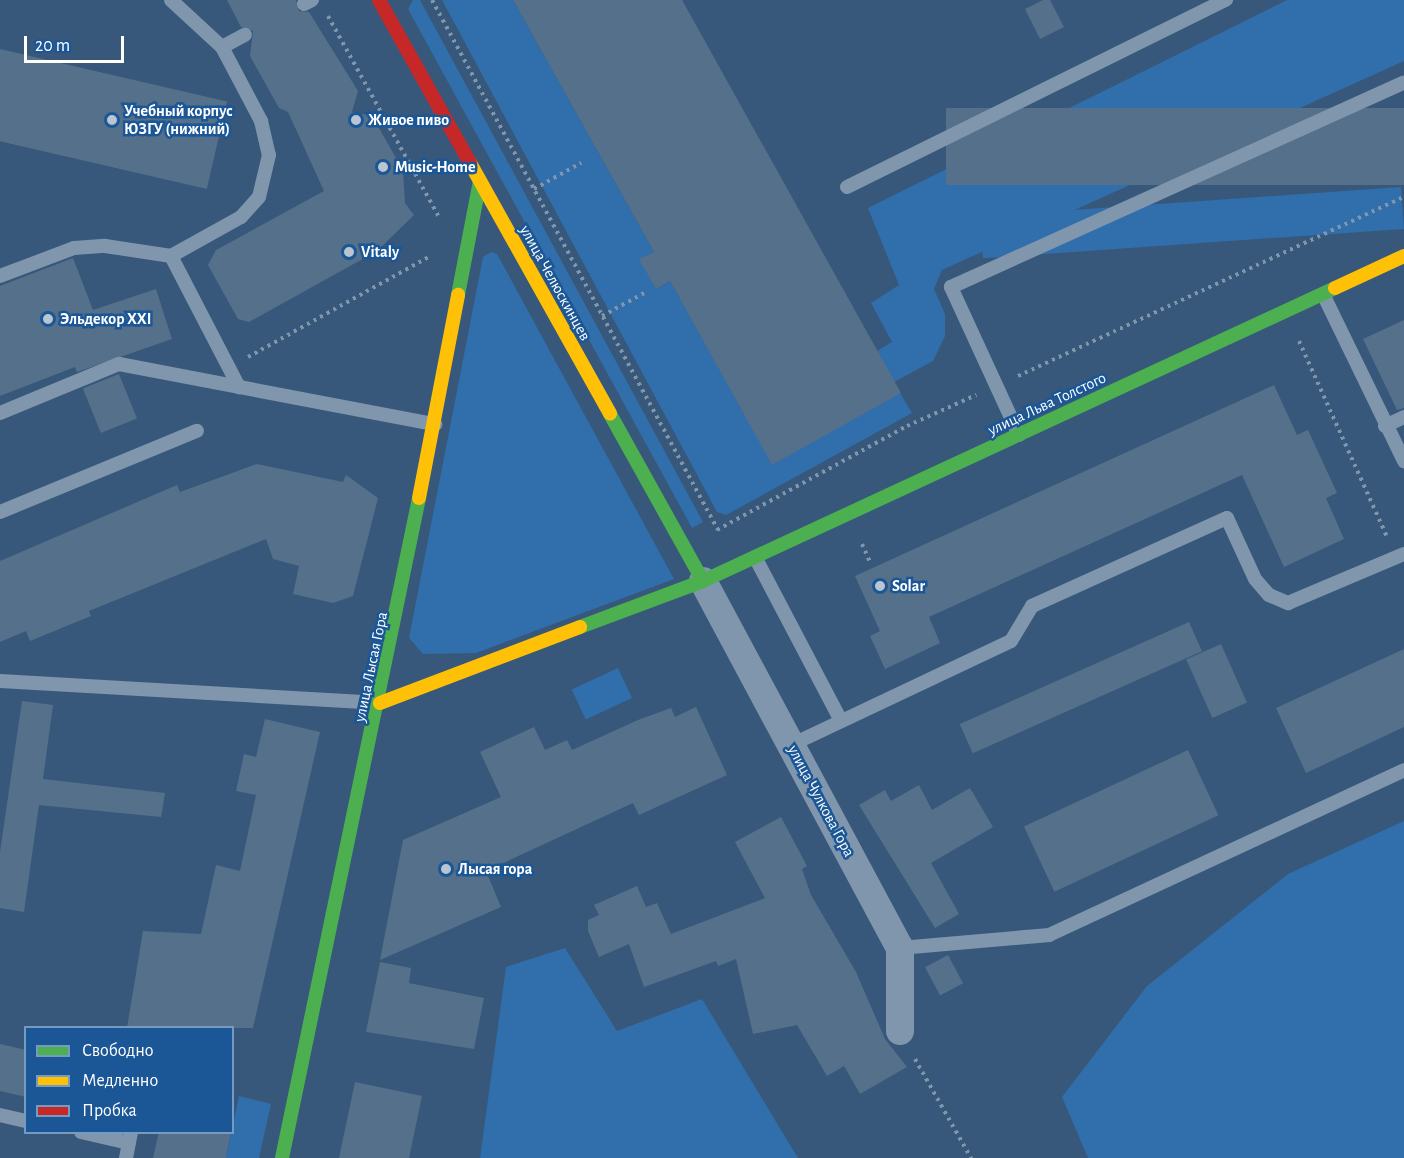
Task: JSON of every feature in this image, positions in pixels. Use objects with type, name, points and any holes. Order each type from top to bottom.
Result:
[{"type":"street","name":"улица Челюскинцев","points":[[379,0],[703,581]]},
{"type":"street","name":"улица Лысая Гора","points":[[282,1158],[380,703],[437,424],[480,181]]},
{"type":"street","name":"улица Льва Толстого","points":[[380,703],[703,581],[1404,256]]},
{"type":"street","name":"улица Чулкова Гора","points":[[703,581],[900,948],[900,1031]]},
{"type":"lane","points":[[0,276],[74,248],[105,246],[171,256],[241,217],[268,175],[261,121],[222,47],[171,0]]},
{"type":"lane","points":[[847,187],[1226,0]]},
{"type":"lane","points":[[222,47],[245,35]]},
{"type":"lane","points":[[1019,435],[951,287],[1404,82]]},
{"type":"lane","points":[[171,256],[239,387]]},
{"type":"lane","points":[[1323,294],[1404,462]]},
{"type":"lane","points":[[0,413],[119,364],[437,424]]},
{"type":"lane","points":[[1385,426],[1404,417]]},
{"type":"lane","points":[[0,512],[197,431]]},
{"type":"lane","points":[[791,745],[1011,640],[1032,606],[1227,518],[1255,579],[1269,595],[1288,603],[1400,555]]},
{"type":"lane","points":[[755,557],[841,721]]},
{"type":"lane","points":[[0,681],[380,703]]},
{"type":"lane","points":[[900,948],[1049,935],[1404,770]]},
{"type":"lane","points":[[0,1115],[24,1120]]},
{"type":"lane","points":[[97,1134],[130,1138],[126,1158]]},
{"type":"path","points":[[432,0],[737,566]]},
{"type":"path","points":[[324,10],[443,227]]},
{"type":"path","points":[[534,189],[581,163]]},
{"type":"path","points":[[717,530],[907,426],[1404,197]]},
{"type":"path","points":[[229,367],[434,254]]},
{"type":"path","points":[[602,316],[644,293]]},
{"type":"path","points":[[1285,311],[1400,555]]},
{"type":"path","points":[[900,1031],[971,1158]]},
{"type":"shaded area","points":[[413,0],[420,0],[703,522],[692,528],[408,9]]},
{"type":"shaded area","points":[[442,0],[513,0],[654,252],[640,259],[656,289],[670,281],[772,464],[900,393],[912,413],[726,515],[717,512]]},
{"type":"shaded area","points":[[1287,0],[1404,0],[1404,61],[942,270],[934,289],[945,314],[945,336],[933,361],[894,382],[877,351],[892,342],[871,303],[899,285],[868,208]]},
{"type":"shaded area","points":[[1401,187],[1404,229],[983,258],[980,216]]},
{"type":"shaded area","points":[[491,252],[497,254],[674,579],[476,653],[423,654],[409,638],[483,257]]},
{"type":"shaded area","points":[[618,668],[632,698],[586,719],[572,690]]},
{"type":"shaded area","points":[[1404,821],[1404,1158],[1088,1158],[1062,1097],[1147,986],[1288,874]]},
{"type":"shaded area","points":[[565,948],[617,1031],[702,999],[798,1158],[480,1158],[506,967]]},
{"type":"shaded area","points":[[239,1096],[271,1104],[259,1158],[226,1158],[231,1134],[234,1134],[234,1120]]},
{"type":"building","points":[[227,0],[296,0],[299,11],[309,12],[358,91],[352,112],[372,116],[403,170],[405,203],[414,215],[377,251],[249,322],[238,319],[208,265],[216,250],[324,191],[288,112],[279,108],[250,56],[253,31],[241,27]]},
{"type":"building","points":[[513,0],[682,0],[901,393],[772,465],[670,281],[656,289],[639,259],[654,252]]},
{"type":"building","points":[[1043,0],[1050,0],[1064,27],[1040,39],[1025,9]]},
{"type":"building","name":"Учебный корпус ЮЗГУ (нижний)","points":[[0,49],[227,101],[207,189],[0,141]]},
{"type":"building","points":[[946,108],[1404,108],[1404,185],[946,185]]},
{"type":"building","name":"Эльдекор XXI","points":[[73,258],[93,310],[156,289],[172,339],[77,372],[75,367],[0,396],[0,286]]},
{"type":"building","points":[[1404,320],[1404,408],[1397,410],[1363,339]]},
{"type":"building","points":[[119,374],[137,419],[101,433],[83,389]]},
{"type":"building","points":[[1274,385],[1297,435],[1308,430],[1337,493],[1326,498],[1344,539],[1284,567],[1242,475],[929,617],[940,643],[885,669],[870,636],[880,631],[855,576]]},
{"type":"building","points":[[257,464],[343,482],[346,475],[378,498],[353,596],[333,603],[293,594],[299,566],[273,559],[266,539],[89,611],[91,616],[30,641],[26,631],[0,642],[0,561],[177,485],[180,492]]},
{"type":"building","points":[[1189,622],[1202,651],[973,753],[960,724]]},
{"type":"building","points":[[1221,644],[1247,702],[1212,718],[1186,659]]},
{"type":"building","points":[[1404,649],[1404,727],[1306,773],[1276,708]]},
{"type":"building","points":[[22,701],[53,705],[43,779],[165,793],[161,817],[39,805],[24,912],[0,908],[0,852]]},
{"type":"building","points":[[696,707],[727,775],[639,815],[633,803],[486,871],[501,907],[380,960],[403,840],[501,797],[480,752],[534,727],[545,750],[567,740],[572,750],[638,720],[671,708],[675,717]]},
{"type":"building","points":[[265,719],[320,732],[253,1028],[127,1026],[143,931],[201,934],[216,865],[240,871],[256,795],[236,791],[244,754],[256,757]]},
{"type":"building","points":[[1188,750],[1218,815],[1054,892],[1024,826]]},
{"type":"building","points":[[919,785],[932,810],[970,788],[993,827],[931,863],[959,914],[935,928],[859,805],[885,790],[891,801]]},
{"type":"building","points":[[781,817],[807,866],[802,869],[811,895],[856,972],[885,1039],[907,1067],[860,1094],[844,1066],[827,1076],[797,1025],[753,1034],[736,959],[718,966],[716,961],[644,987],[629,944],[599,957],[588,931],[588,920],[599,915],[594,905],[637,886],[646,907],[657,903],[671,934],[765,898],[735,842]]},
{"type":"building","points":[[948,955],[963,983],[940,995],[925,967]]},
{"type":"building","points":[[380,962],[411,968],[409,983],[484,998],[474,1049],[366,1032]]},
{"type":"building","points":[[0,1044],[24,1050],[24,1097],[0,1091]]},
{"type":"building","points":[[355,1082],[422,1096],[409,1158],[339,1158]]},
{"type":"building","points":[[159,1134],[231,1134],[226,1158],[153,1158]]},
{"type":"traffic: fast","points":[[458,295],[480,181]]},
{"type":"traffic: fast","points":[[580,627],[703,581],[1335,288]]},
{"type":"traffic: fast","points":[[610,414],[703,581]]},
{"type":"traffic: fast","points":[[282,1158],[419,498]]},
{"type":"traffic: slow","points":[[470,163],[610,414]]},
{"type":"traffic: slow","points":[[1335,288],[1404,256]]},
{"type":"traffic: slow","points":[[419,498],[458,295]]},
{"type":"traffic: slow","points":[[380,703],[580,627]]},
{"type":"traffic: jam","points":[[379,0],[470,163]]},
{"type":"place","name":"Учебный корпус ЮЗГУ (нижний)","points":[[112,120]]},
{"type":"place","name":"Живое пиво","points":[[356,120]]},
{"type":"place","name":"Music-Home","points":[[383,167]]},
{"type":"place","name":"Vitaly","points":[[349,252]]},
{"type":"place","name":"Эльдекор XXI","points":[[48,319]]},
{"type":"place","name":"Solar","points":[[880,586]]},
{"type":"place","name":"Лысая гора","points":[[446,869]]}]
